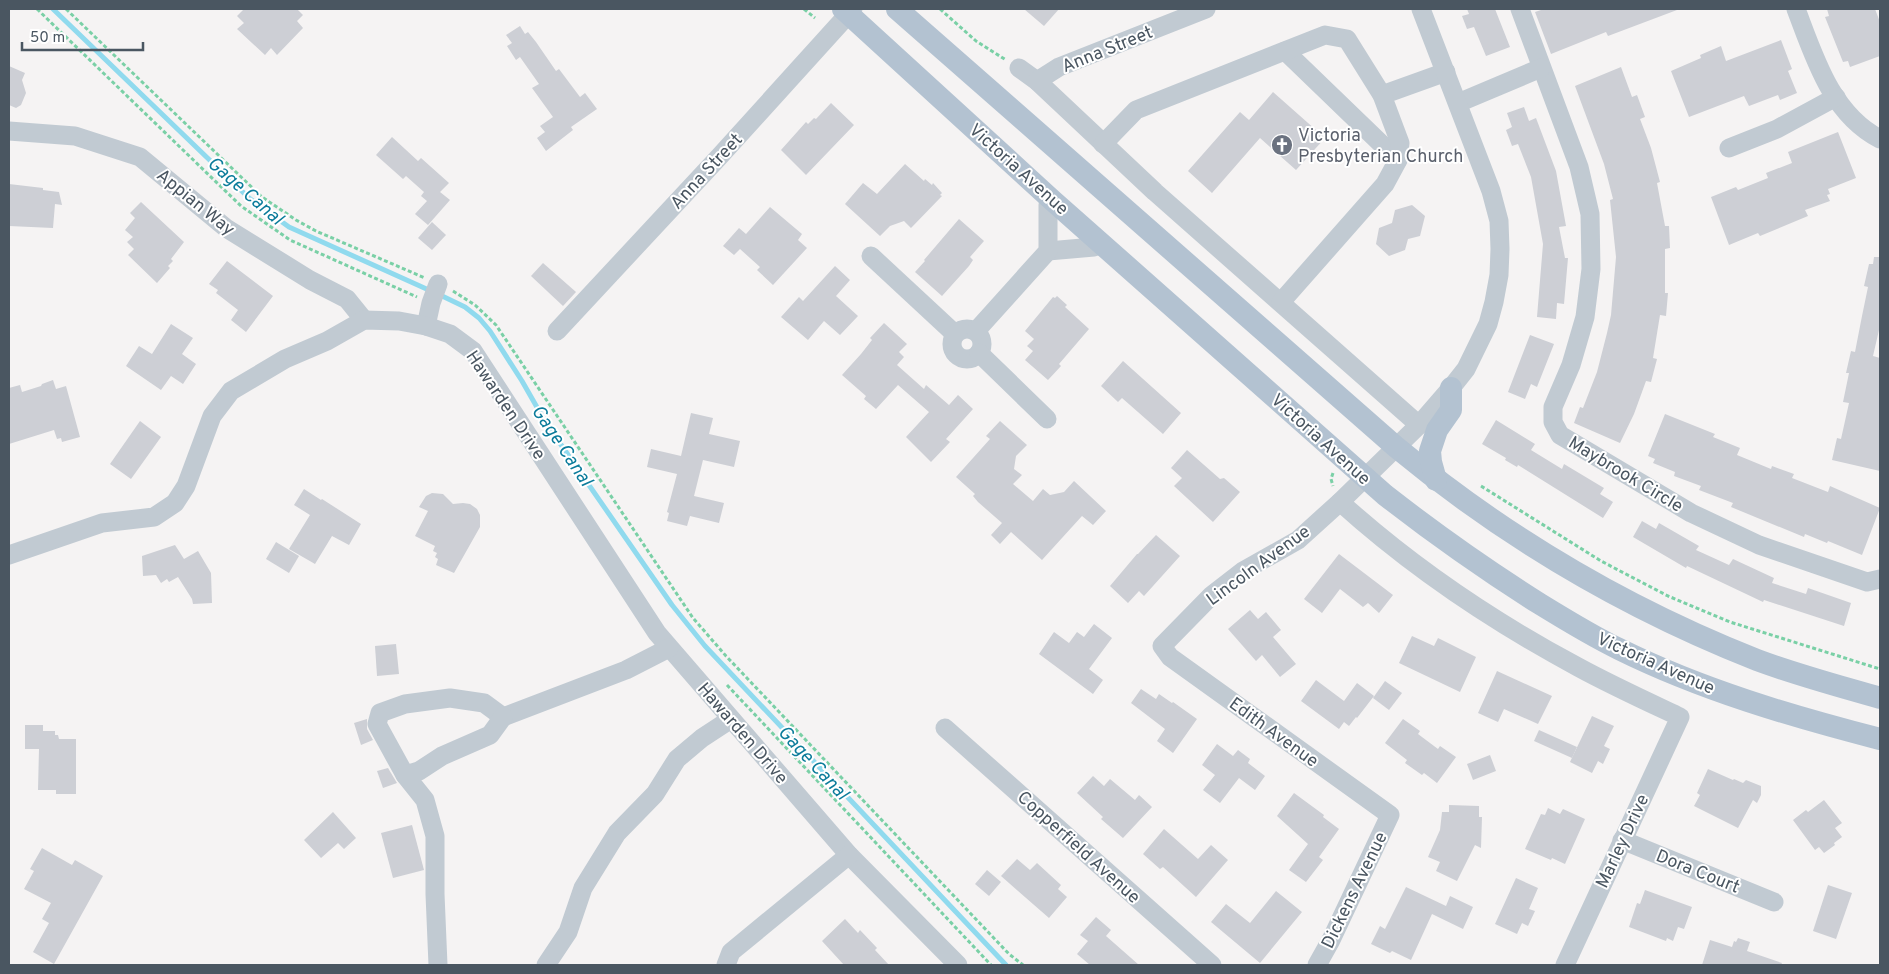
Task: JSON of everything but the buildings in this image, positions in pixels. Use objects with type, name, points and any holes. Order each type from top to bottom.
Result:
[{"type":"main road","points":[[897,9],[1396,447],[1436,480],[1490,520],[1556,562],[1664,620],[1759,660],[1817,680],[1880,698]]},
{"type":"main road","name":"Victoria Avenue","points":[[848,10],[1052,200],[1365,477],[1434,534],[1490,573],[1577,627],[1619,649],[1720,692],[1808,720],[1880,739]]},
{"type":"main road","points":[[1436,480],[1430,462],[1430,451],[1437,430],[1451,410],[1452,388]]},
{"type":"street","name":"Anna Street","points":[[1037,81],[1059,67],[1206,9]]},
{"type":"street","name":"Lincoln Avenue","points":[[1162,646],[1212,595],[1243,571],[1298,540],[1419,425],[1466,369],[1488,324],[1499,275],[1499,221],[1491,191],[1421,9]]},
{"type":"street","name":"Maybrook Circle","points":[[1520,9],[1579,167],[1590,214],[1591,269],[1585,317],[1571,365],[1553,407],[1553,422],[1560,435],[1691,513],[1759,545],[1867,582],[1880,579]]},
{"type":"street","points":[[1796,9],[1824,79],[1851,116],[1880,139]]},
{"type":"street","name":"Anna Street","points":[[557,331],[719,157],[848,10]]},
{"type":"street","points":[[1103,144],[1136,110],[1325,35],[1347,39],[1382,95],[1400,144],[1398,160],[1385,184],[1280,302]]},
{"type":"street","points":[[1285,51],[1398,160]]},
{"type":"street","points":[[1019,68],[1037,81],[1154,192],[1419,425]]},
{"type":"street","points":[[1458,103],[1541,68]]},
{"type":"street","points":[[1382,95],[1446,72]]},
{"type":"street","points":[[1729,148],[1777,129],[1836,97]]},
{"type":"street","name":"Appian Way","points":[[9,131],[75,136],[140,156],[226,228],[310,280],[347,299],[364,320]]},
{"type":"street","points":[[976,331],[1048,251],[1048,206],[1052,200]]},
{"type":"street","points":[[1048,251],[1094,247],[1101,243]]},
{"type":"street","points":[[871,256],[954,334]]},
{"type":"street","points":[[426,326],[435,291]]},
{"type":"street","points":[[9,555],[102,523],[154,517],[174,503],[186,486],[212,416],[232,391],[285,359],[328,341],[364,320]]},
{"type":"street","name":"Hawarden Drive","points":[[364,320],[399,321],[426,326],[450,334],[473,351],[656,633],[849,855],[958,965]]},
{"type":"street","points":[[965,328],[976,331],[982,342],[979,353],[969,359],[957,356],[951,346],[954,334],[965,328]]},
{"type":"street","points":[[979,353],[1046,419]]},
{"type":"street","name":"Marley Drive","points":[[1340,502],[1414,564],[1482,610],[1577,667],[1680,718],[1564,965]]},
{"type":"street","name":"Edith Avenue","points":[[1162,646],[1170,657],[1390,815]]},
{"type":"street","points":[[405,775],[419,771],[442,756],[490,735],[503,717],[626,670],[669,648]]},
{"type":"street","points":[[438,965],[434,894],[435,836],[425,800],[405,775],[378,724],[380,713],[405,704],[450,698],[484,703],[503,717]]},
{"type":"street","points":[[546,965],[568,932],[583,888],[617,833],[655,794],[677,759],[702,738],[731,719]]},
{"type":"street","name":"Copperfield Avenue","points":[[945,728],[1212,965]]},
{"type":"street","name":"Dickens Avenue","points":[[1317,965],[1331,940],[1390,815]]},
{"type":"street","name":"Dora Court","points":[[1622,840],[1774,902]]},
{"type":"street","points":[[726,965],[731,952],[849,855]]},
{"type":"path","points":[[804,9],[815,18]]},
{"type":"path","points":[[940,9],[976,41],[1019,68]]},
{"type":"path","points":[[1473,481],[1600,561],[1668,596],[1730,622],[1880,669]]},
{"type":"waterway","name":"Gage Canal","points":[[53,9],[249,198],[289,227],[431,291]]},
{"type":"waterway","name":"Gage Canal","points":[[438,294],[465,307],[479,318],[490,331],[546,423],[672,605],[705,646],[1006,965]]},
{"type":"place","name":"Victoria Presbyterian Church","points":[[1282,145]]}]
